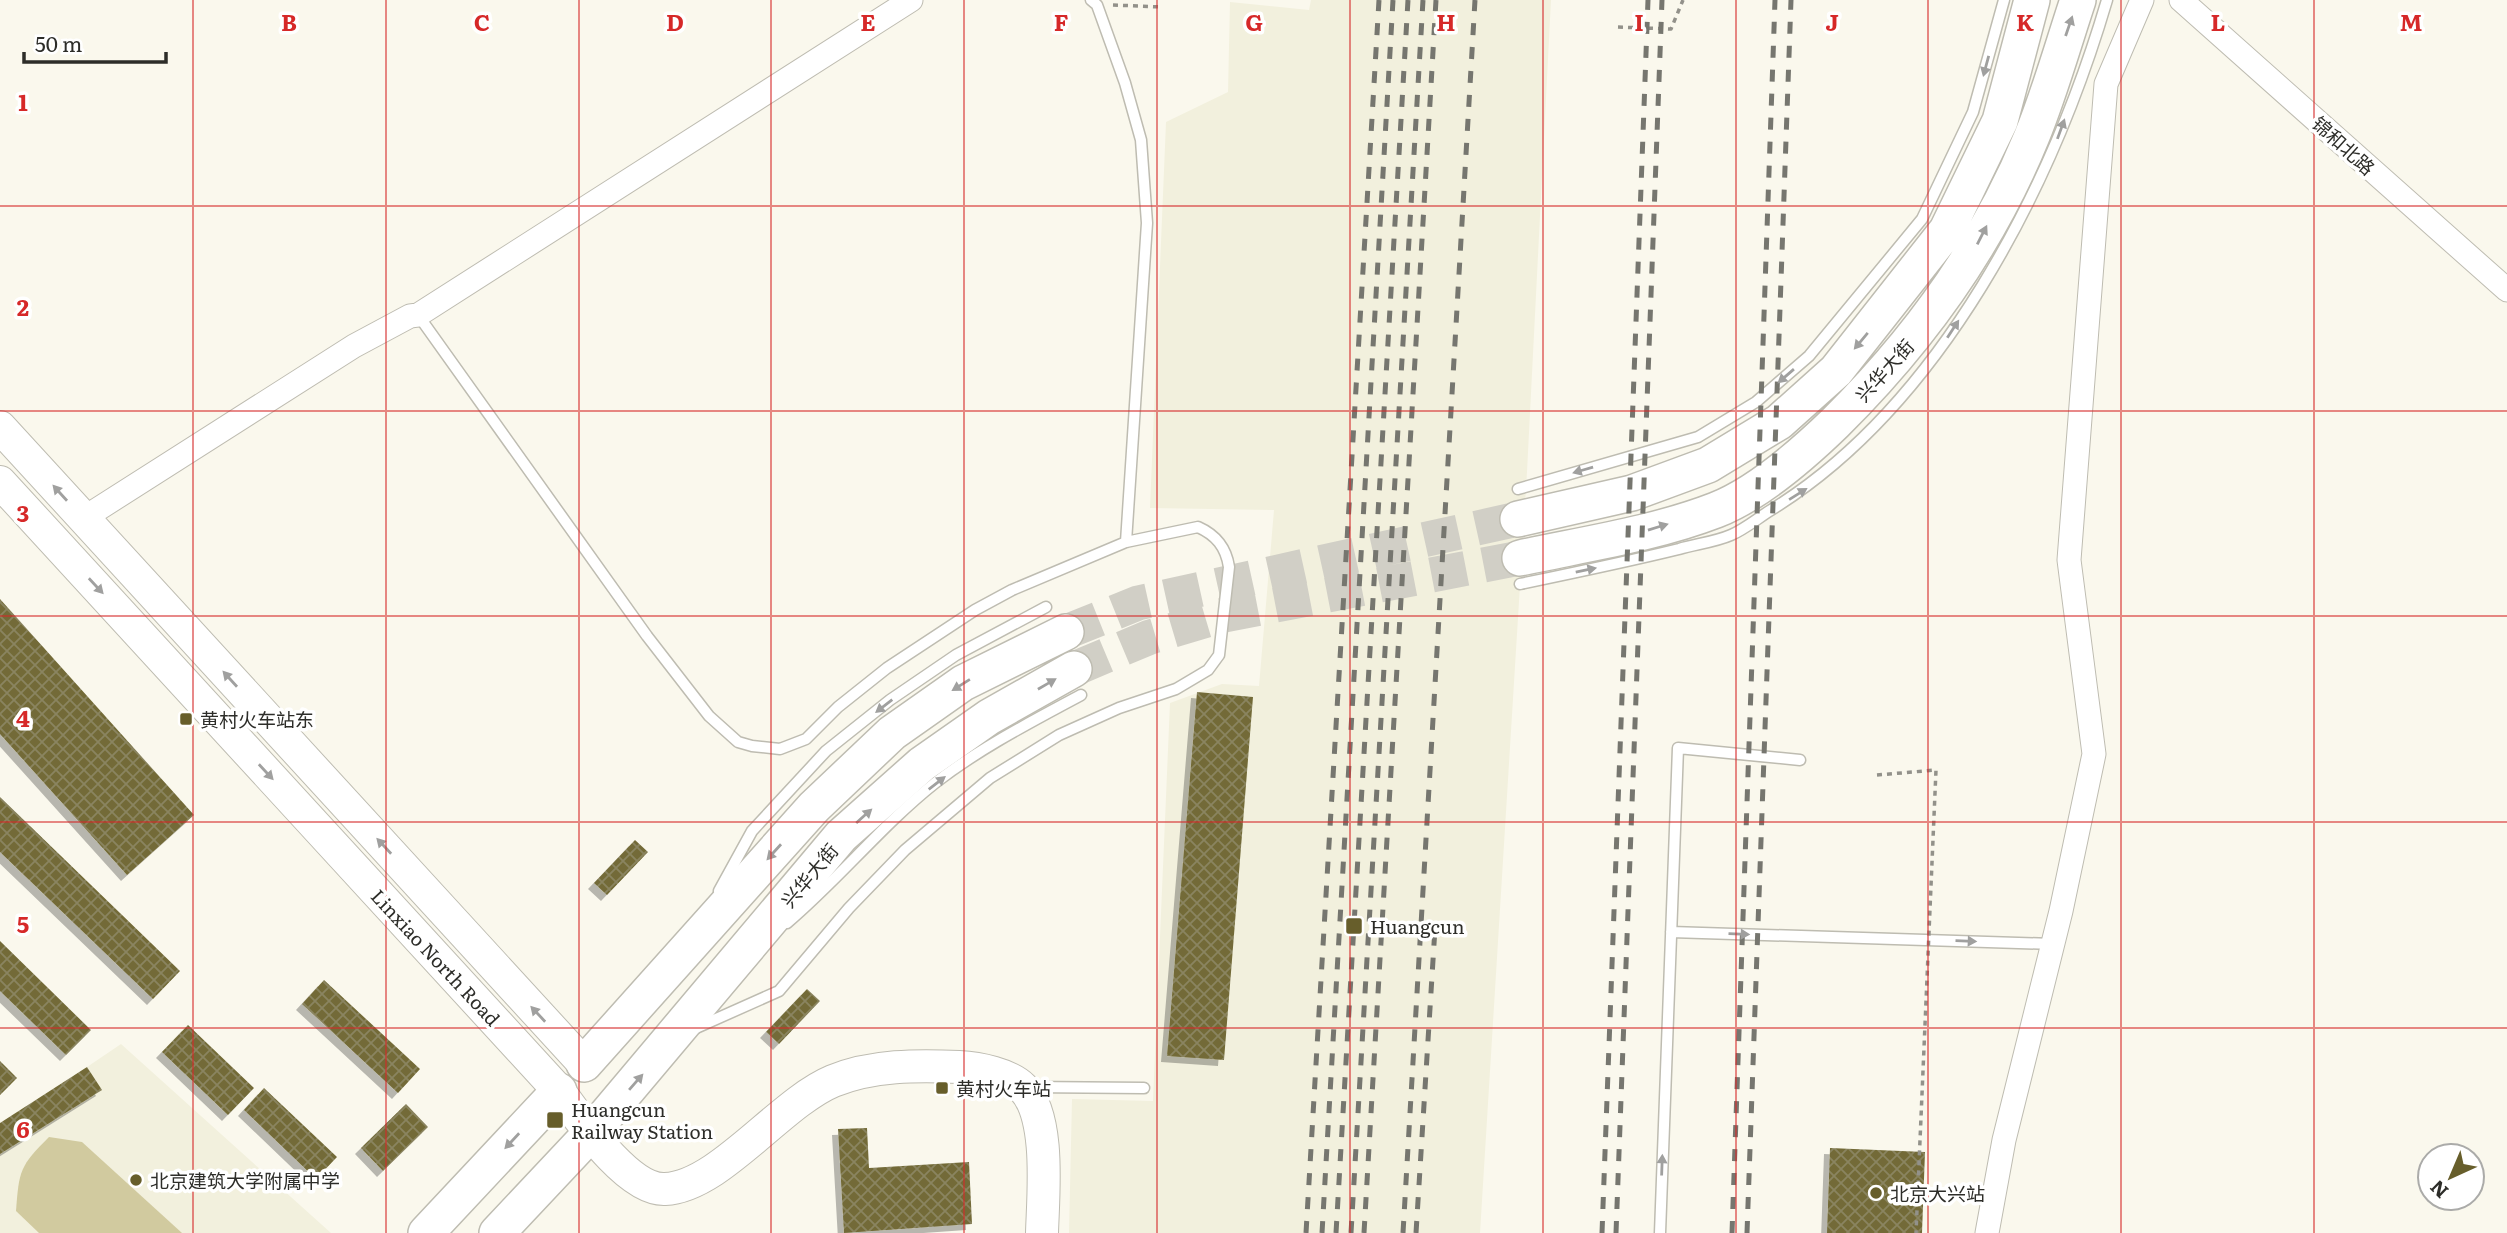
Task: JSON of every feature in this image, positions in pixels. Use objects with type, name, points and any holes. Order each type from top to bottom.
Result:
[{"type":"main road","name":"兴华大街","points":[[1518,504],[1632,493],[1709,465],[1779,422],[1836,371],[1947,230],[2000,121],[2032,0]]},
{"type":"main road","name":"兴华大街","points":[[1520,571],[1718,509],[1796,461],[1860,398],[1918,332],[1977,246],[2032,136],[2078,0]]},
{"type":"main road","name":"Linxiao North Road","points":[[0,427],[584,1064]]},
{"type":"main road","name":"Linxiao North Road","points":[[0,482],[559,1091],[591,1133],[636,1179],[663,1190],[688,1185],[717,1167],[804,1098],[833,1082],[891,1067],[971,1068],[996,1074],[1022,1087]]},
{"type":"main road","points":[[426,1233],[584,1064],[814,807],[892,733],[1056,619]]},
{"type":"main road","name":"兴华大街","points":[[497,1233],[591,1133],[841,836],[922,764],[989,717],[1078,682]]},
{"type":"main road","points":[[584,1064],[591,1133]]},
{"type":"main road","points":[[1022,1087],[1033,1102],[1040,1122],[1042,1233]]},
{"type":"street","points":[[84,518],[354,346],[410,316],[418,315],[911,0]]},
{"type":"street","points":[[1987,1233],[2004,1140],[2053,944],[2094,754],[2069,560],[2106,84],[2142,0]]},
{"type":"street","name":"锦和北路","points":[[2181,0],[2507,290]]},
{"type":"lane","points":[[1518,504],[1698,437],[1756,402],[1809,356],[1922,219],[1973,112],[2004,0]]},
{"type":"lane","points":[[1520,571],[1633,561],[1731,535],[1813,484],[1881,418],[1940,348],[1997,260],[2054,146],[2106,0]]},
{"type":"lane","points":[[1094,2],[1125,83],[1141,140],[1147,223],[1126,542]]},
{"type":"lane","points":[[418,315],[647,636],[709,716],[738,742],[769,749],[796,745],[887,668],[975,610],[1012,590],[1126,542],[1198,527],[1218,540],[1229,567],[1219,654],[1208,670],[1176,689],[1119,708],[1059,735],[990,778],[905,850],[849,908],[779,991],[670,1041]]},
{"type":"lane","points":[[1660,1233],[1678,748],[1800,760]]},
{"type":"lane","points":[[1671,932],[2053,944]]},
{"type":"lane","points":[[1022,1087],[1144,1088]]},
{"type":"path","points":[[1618,27],[1671,29],[1683,0]]},
{"type":"path","points":[[1094,2],[1162,7]]},
{"type":"path","points":[[1877,775],[1937,770],[1916,1233]]},
{"type":"shaded area","points":[[1311,0],[1551,0],[1527,472],[1480,1233],[1069,1233],[1072,1099],[1153,1101],[1170,703],[1222,684],[1259,686],[1274,510],[1150,508],[1166,122],[1228,92],[1230,2],[1309,10]]},
{"type":"shaded area","name":"北京建筑大学附属中学","points":[[121,1044],[331,1233],[0,1233],[0,1126]]},
{"type":"shaded area","points":[[49,1137],[82,1142],[182,1233],[39,1233],[16,1211],[17,1197],[20,1177],[27,1162]]},
{"type":"building","points":[[0,599],[194,815],[127,875],[0,734]]},
{"type":"building","points":[[1197,692],[1253,697],[1224,1060],[1167,1056]]},
{"type":"building","points":[[0,797],[180,971],[153,999],[0,852]]},
{"type":"building","points":[[635,840],[648,852],[607,895],[594,883]]},
{"type":"building","points":[[0,941],[91,1030],[66,1055],[0,991]]},
{"type":"building","points":[[324,980],[420,1069],[398,1093],[302,1004]]},
{"type":"building","points":[[807,989],[820,1001],[779,1044],[766,1032]]},
{"type":"building","points":[[188,1025],[254,1088],[228,1115],[162,1052]]},
{"type":"building","points":[[0,1061],[17,1078],[0,1095]]},
{"type":"building","points":[[87,1067],[102,1090],[0,1154],[0,1123]]},
{"type":"building","points":[[264,1088],[337,1157],[316,1179],[244,1110]]},
{"type":"building","points":[[406,1104],[428,1127],[383,1171],[361,1148]]},
{"type":"building","points":[[867,1128],[869,1168],[969,1162],[972,1224],[844,1233],[838,1129]]},
{"type":"building","name":"北京大兴站","points":[[1830,1148],[1925,1152],[1922,1233],[1827,1233]]},
{"type":"tunnel","points":[[1066,632],[1138,603],[1518,519]]},
{"type":"tunnel","points":[[1074,669],[1150,637],[1224,615],[1520,558]]},
{"type":"railway","points":[[1306,1233],[1379,0]]},
{"type":"railway","points":[[1322,1233],[1393,0]]},
{"type":"railway","points":[[1336,1233],[1408,0]]},
{"type":"railway","points":[[1351,1233],[1423,0]]},
{"type":"railway","points":[[1364,1233],[1436,0]]},
{"type":"railway","points":[[1403,1233],[1475,0]]},
{"type":"railway","points":[[1602,1233],[1648,0]]},
{"type":"railway","points":[[1616,1233],[1662,0]]},
{"type":"railway","points":[[1732,1233],[1775,0]]},
{"type":"railway","points":[[1747,1233],[1791,0]]},
{"type":"railway","points":[[1416,1233],[1435,928]]},
{"type":"place","name":"黄村火车站东","points":[[186,719]]},
{"type":"place","name":"Huangcun","points":[[1354,926]]},
{"type":"place","name":"黄村火车站","points":[[942,1088]]},
{"type":"place","name":"Huangcun Railway Station","points":[[555,1120]]},
{"type":"place","name":"北京建筑大学附属中学","points":[[136,1180]]},
{"type":"place","name":"北京大兴站","points":[[1876,1193]]}]
